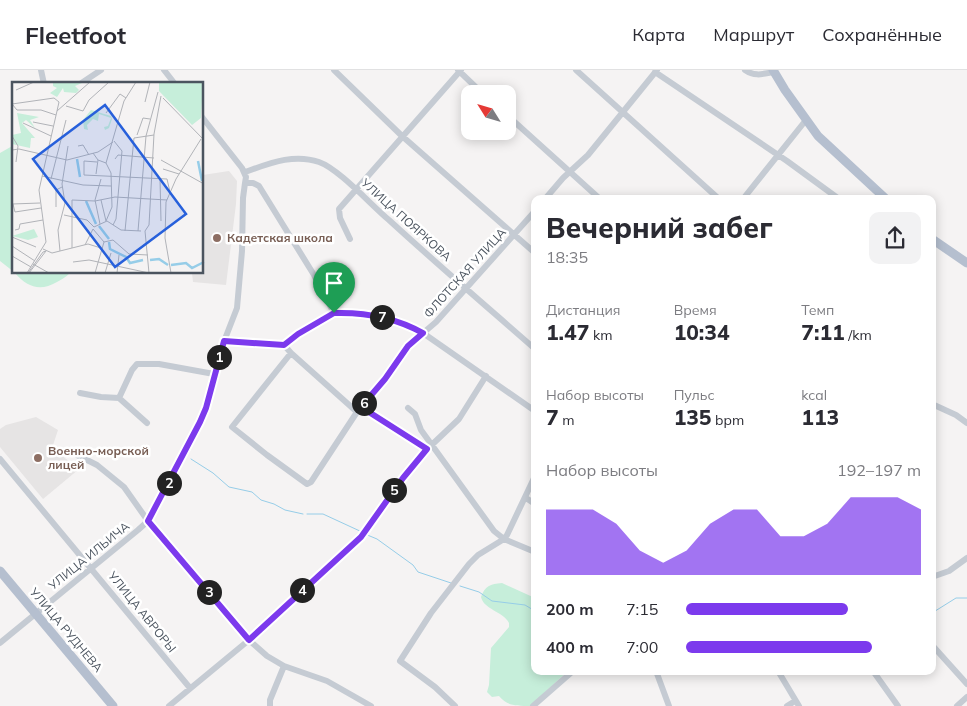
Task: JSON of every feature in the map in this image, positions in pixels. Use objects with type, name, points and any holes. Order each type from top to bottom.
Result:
[{"type":"main road","points":[[773,71],[818,136],[882,195]]},
{"type":"main road","points":[[936,242],[967,263]]},
{"type":"main road","name":"УЛИЦА РУДНЕВА","points":[[0,571],[113,706]]},
{"type":"street","points":[[83,82],[101,70]]},
{"type":"street","points":[[164,70],[173,82]]},
{"type":"street","points":[[334,70],[402,136],[531,249]]},
{"type":"street","points":[[576,70],[715,195]]},
{"type":"street","points":[[745,70],[751,74],[758,75],[773,71]]},
{"type":"street","points":[[350,239],[339,209],[459,71],[473,85]]},
{"type":"street","points":[[549,195],[588,155],[656,71],[832,195]]},
{"type":"street","points":[[204,120],[244,172]]},
{"type":"street","points":[[746,195],[806,120]]},
{"type":"street","points":[[516,123],[596,195]]},
{"type":"street","name":"УЛИЦА ПОЯРКОВА","points":[[244,172],[281,160],[302,158],[332,168],[531,346]]},
{"type":"street","name":"УЛИЦА ИЛЬИЧА","points":[[0,643],[93,569],[148,521],[200,422],[206,408],[224,341],[237,308],[244,235],[244,172]]},
{"type":"street","points":[[245,183],[254,183],[259,186],[314,275],[334,313]]},
{"type":"street","name":"ФЛОТСКАЯ УЛИЦА","points":[[291,353],[232,427],[300,480],[308,484],[359,409],[385,379],[408,346],[430,327],[466,289],[531,216]]},
{"type":"street","points":[[224,341],[284,345],[298,334],[334,313],[382,317],[423,333],[531,408]]},
{"type":"street","points":[[284,345],[291,353],[359,409],[430,447]]},
{"type":"street","points":[[119,398],[132,370],[137,364],[159,364],[214,374]]},
{"type":"street","points":[[169,706],[249,640],[361,537],[403,478],[459,418],[486,376]]},
{"type":"street","points":[[80,393],[91,396],[119,398],[147,422]]},
{"type":"street","points":[[936,406],[956,415],[967,423]]},
{"type":"street","points":[[408,408],[415,414],[430,447],[494,531],[504,539],[531,550]]},
{"type":"street","points":[[78,455],[97,464],[124,487],[148,521],[249,640],[267,656],[284,666],[327,681],[371,706]]},
{"type":"street","name":"УЛИЦА АВРОРЫ","points":[[0,458],[190,688]]},
{"type":"street","points":[[455,706],[435,686],[400,661],[431,612],[469,564],[478,555],[504,539],[531,486]]},
{"type":"street","points":[[526,498],[531,501]]},
{"type":"street","points":[[936,576],[949,571],[967,558]]},
{"type":"street","points":[[936,649],[967,684]]},
{"type":"street","points":[[270,706],[270,700],[284,666]]},
{"type":"street","points":[[533,706],[568,675]]},
{"type":"street","points":[[657,675],[669,706]]},
{"type":"street","points":[[780,675],[797,704],[787,706]]},
{"type":"street","points":[[876,675],[898,706]]},
{"type":"street","points":[[958,706],[967,697]]},
{"type":"shaded area","name":"Кадетская школа","points":[[229,171],[237,181],[226,285],[193,282],[192,274],[204,274],[204,175]]},
{"type":"shaded area","name":"Военно-морской лицей","points":[[36,417],[58,430],[52,448],[79,469],[43,499],[0,447],[0,429],[6,425]]},
{"type":"green space","points":[[12,146],[12,270],[0,261],[0,153]]},
{"type":"green space","points":[[16,274],[69,274],[45,287],[29,285]]},
{"type":"green space","points":[[502,583],[531,596],[531,675],[564,675],[530,706],[512,705],[505,702],[499,696],[492,697],[487,692],[491,648],[509,627],[506,619],[486,605],[481,597],[488,586]]},
{"type":"waterway","points":[[191,459],[213,473],[229,487],[252,492],[261,500],[285,510],[303,514]]},
{"type":"waterway","points":[[307,514],[323,514],[362,532]]},
{"type":"waterway","points":[[365,534],[377,539],[413,565],[418,572],[451,583]]},
{"type":"waterway","points":[[460,586],[479,592],[492,601],[525,605],[531,609]]},
{"type":"waterway","points":[[936,610],[956,598],[967,598]]},
{"type":"place","name":"Кадетская школа","points":[[217,238]]},
{"type":"place","name":"Военно-морской лицей","points":[[38,458]]},
{"type":"route","points":[[334,313],[382,317],[399,322],[423,333],[408,346],[375,392],[361,407],[427,449],[391,494],[361,537],[249,640],[148,521],[156,509],[206,408],[224,341],[284,345],[298,334],[334,313]]}]
